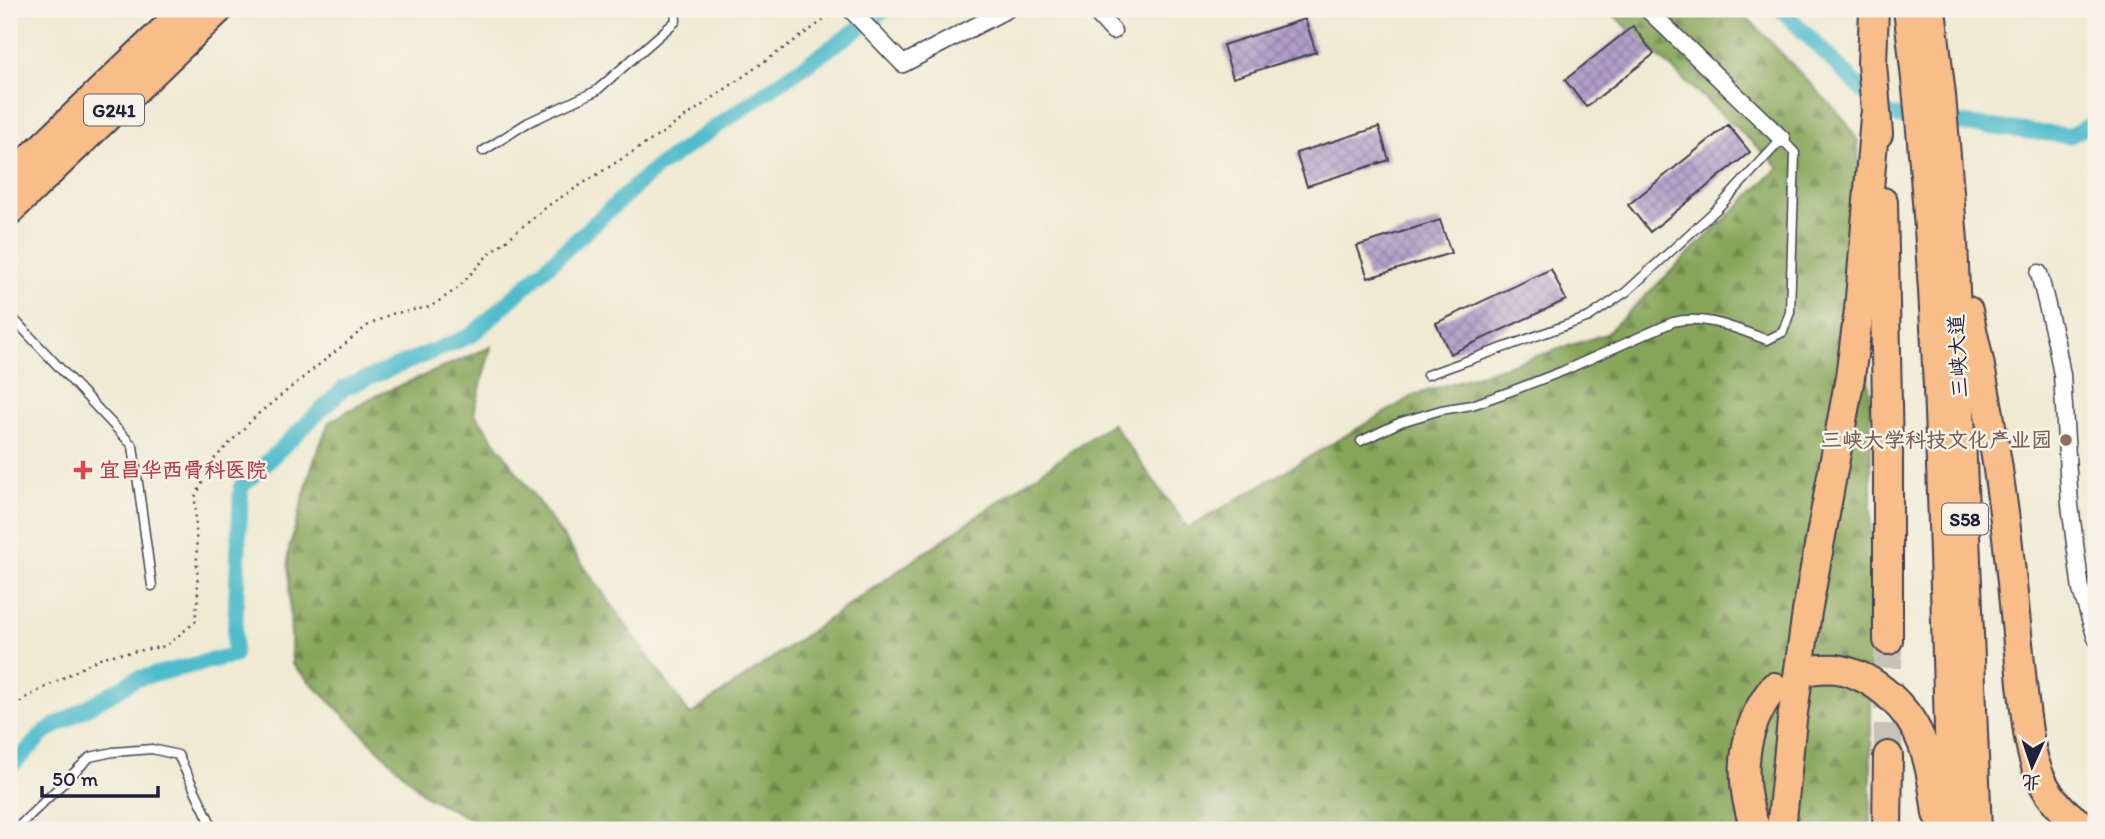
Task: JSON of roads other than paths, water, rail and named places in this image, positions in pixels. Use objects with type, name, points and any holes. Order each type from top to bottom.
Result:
[{"type":"highway","name":"G241","points":[[9,179],[186,9]]},
{"type":"highway","name":"G241","points":[[9,211],[219,9]]},
{"type":"highway","points":[[1874,9],[1872,64],[1885,219],[1888,640]]},
{"type":"highway","name":"三峡大道","points":[[1908,9],[1930,94]]},
{"type":"highway","name":"三峡大道","points":[[1931,9],[1930,94],[1938,209],[1937,381],[1952,830]]},
{"type":"highway","points":[[1781,830],[1807,612],[1850,377],[1859,310],[1875,117]]},
{"type":"highway","name":"三峡大道","points":[[1938,209],[1953,241],[1977,830]]},
{"type":"highway","points":[[1953,241],[1981,367],[2003,491],[2031,748],[2039,776],[2049,794],[2060,809],[2090,830]]},
{"type":"highway","points":[[1810,670],[1835,668],[1854,674],[1877,686],[1903,709],[1922,744],[1932,780],[1940,830]]},
{"type":"highway","points":[[1756,830],[1744,786],[1744,760],[1751,729],[1763,701],[1774,687]]},
{"type":"highway","points":[[1887,830],[1888,756]]},
{"type":"street","points":[[850,9],[903,64],[1008,9]]},
{"type":"street","points":[[1093,9],[1113,31]]},
{"type":"street","points":[[1647,9],[1782,139]]},
{"type":"street","points":[[2039,273],[2062,375],[2070,505],[2081,590],[2096,638]]},
{"type":"lane","points":[[483,151],[527,123],[596,91],[676,22],[675,9]]},
{"type":"lane","points":[[1361,441],[1401,422],[1441,410],[1472,405],[1514,390],[1687,319],[1712,322],[1767,340],[1783,332],[1790,312],[1795,153],[1782,139],[1719,207],[1626,292],[1589,317],[1427,375]]},
{"type":"lane","points":[[9,314],[133,446],[152,586]]},
{"type":"lane","points":[[15,830],[90,757],[113,752],[152,750],[178,755],[214,830]]},
{"type":"waterway","points":[[9,769],[45,732],[136,679],[234,655],[241,487],[344,388],[472,335],[653,170],[887,9]]},
{"type":"waterway","points":[[1781,9],[1887,115],[2069,136],[2096,122]]},
{"type":"tunnel","points":[[1888,640],[1888,756]]},
{"type":"place","name":"三峡大学科技文化产业园","points":[[2066,440]]},
{"type":"place","name":"宜昌华西骨科医院","points":[[83,470]]}]
